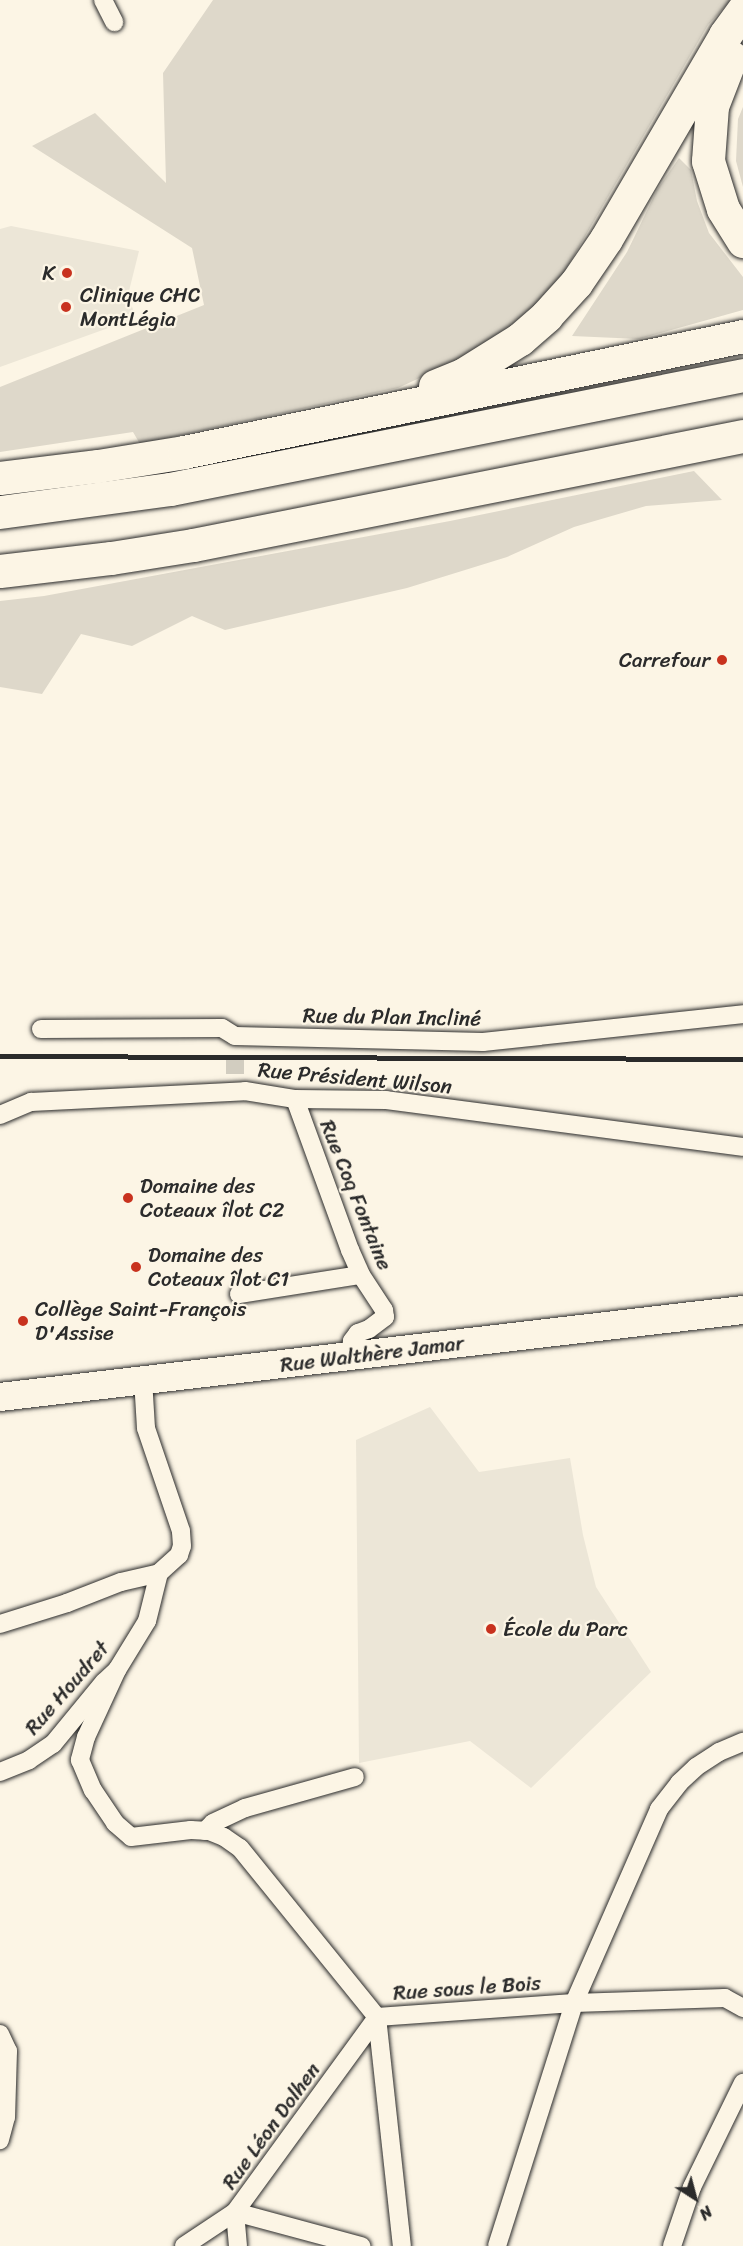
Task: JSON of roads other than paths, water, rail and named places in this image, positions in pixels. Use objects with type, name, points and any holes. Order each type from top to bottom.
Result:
[{"type":"highway","points":[[299,428],[354,410],[410,396],[464,374],[520,339],[546,316],[576,283],[606,239],[725,35],[743,10]]},
{"type":"highway","points":[[743,39],[734,50],[719,82],[712,106],[708,161],[723,208],[743,241]]},
{"type":"highway","points":[[0,478],[98,466],[299,428],[743,336]]},
{"type":"highway","points":[[0,512],[192,484],[743,375]]},
{"type":"highway","points":[[0,571],[111,558],[193,545],[743,436]]},
{"type":"main road","name":"Rue Walthère Jamar","points":[[0,1397],[743,1310]]},
{"type":"street","points":[[103,0],[114,22]]},
{"type":"street","name":"Rue du Plan Incliné","points":[[41,1029],[222,1028],[235,1043],[483,1042],[736,1015]]},
{"type":"street","name":"Rue Président Wilson","points":[[0,1115],[31,1102],[235,1083],[295,1100],[379,1099],[743,1147]]},
{"type":"street","name":"Rue Coq Fontaine","points":[[295,1100],[361,1275],[384,1310],[385,1317],[369,1329],[358,1333],[352,1341],[350,1357]]},
{"type":"street","points":[[239,1294],[361,1275]]},
{"type":"street","points":[[0,1624],[67,1604],[121,1582],[159,1573],[179,1555],[182,1546],[181,1531],[146,1428],[143,1379]]},
{"type":"street","name":"Rue Houdret","points":[[0,1772],[29,1760],[53,1744],[104,1682],[117,1670],[147,1621],[159,1573]]},
{"type":"street","name":"Rue sous le Bois","points":[[117,1670],[86,1737],[80,1760],[93,1790],[115,1823],[131,1837],[205,1831],[225,1837],[240,1848],[377,2017],[574,2003],[725,1998],[743,2008]]},
{"type":"street","points":[[497,2246],[574,2003],[659,1809],[679,1783],[696,1767],[719,1752],[743,1743]]},
{"type":"street","name":"Rue sous le Bois","points":[[205,1831],[213,1823],[245,1808],[355,1777]]},
{"type":"street","points":[[377,2017],[402,2246]]},
{"type":"street","name":"Rue Léon Dolhen","points":[[184,2246],[235,2212],[377,2017]]},
{"type":"street","points":[[0,2034],[8,2051],[6,2116],[0,2140]]},
{"type":"street","points":[[672,2246],[692,2187],[743,2083]]},
{"type":"street","points":[[238,2246],[235,2212],[361,2246]]},
{"type":"tunnel","points":[[235,1050],[235,1074]]},
{"type":"railway","points":[[0,1056],[743,1059]]},
{"type":"place","name":"K","points":[[67,273]]},
{"type":"place","name":"Clinique CHC MontLégia","points":[[66,307]]},
{"type":"place","name":"Carrefour","points":[[722,660]]},
{"type":"place","name":"Domaine des Coteaux îlot C2","points":[[128,1198]]},
{"type":"place","name":"Domaine des Coteaux îlot C1","points":[[136,1267]]},
{"type":"place","name":"Collège Saint-François D'Assise","points":[[23,1321]]},
{"type":"place","name":"École du Parc","points":[[491,1629]]}]
